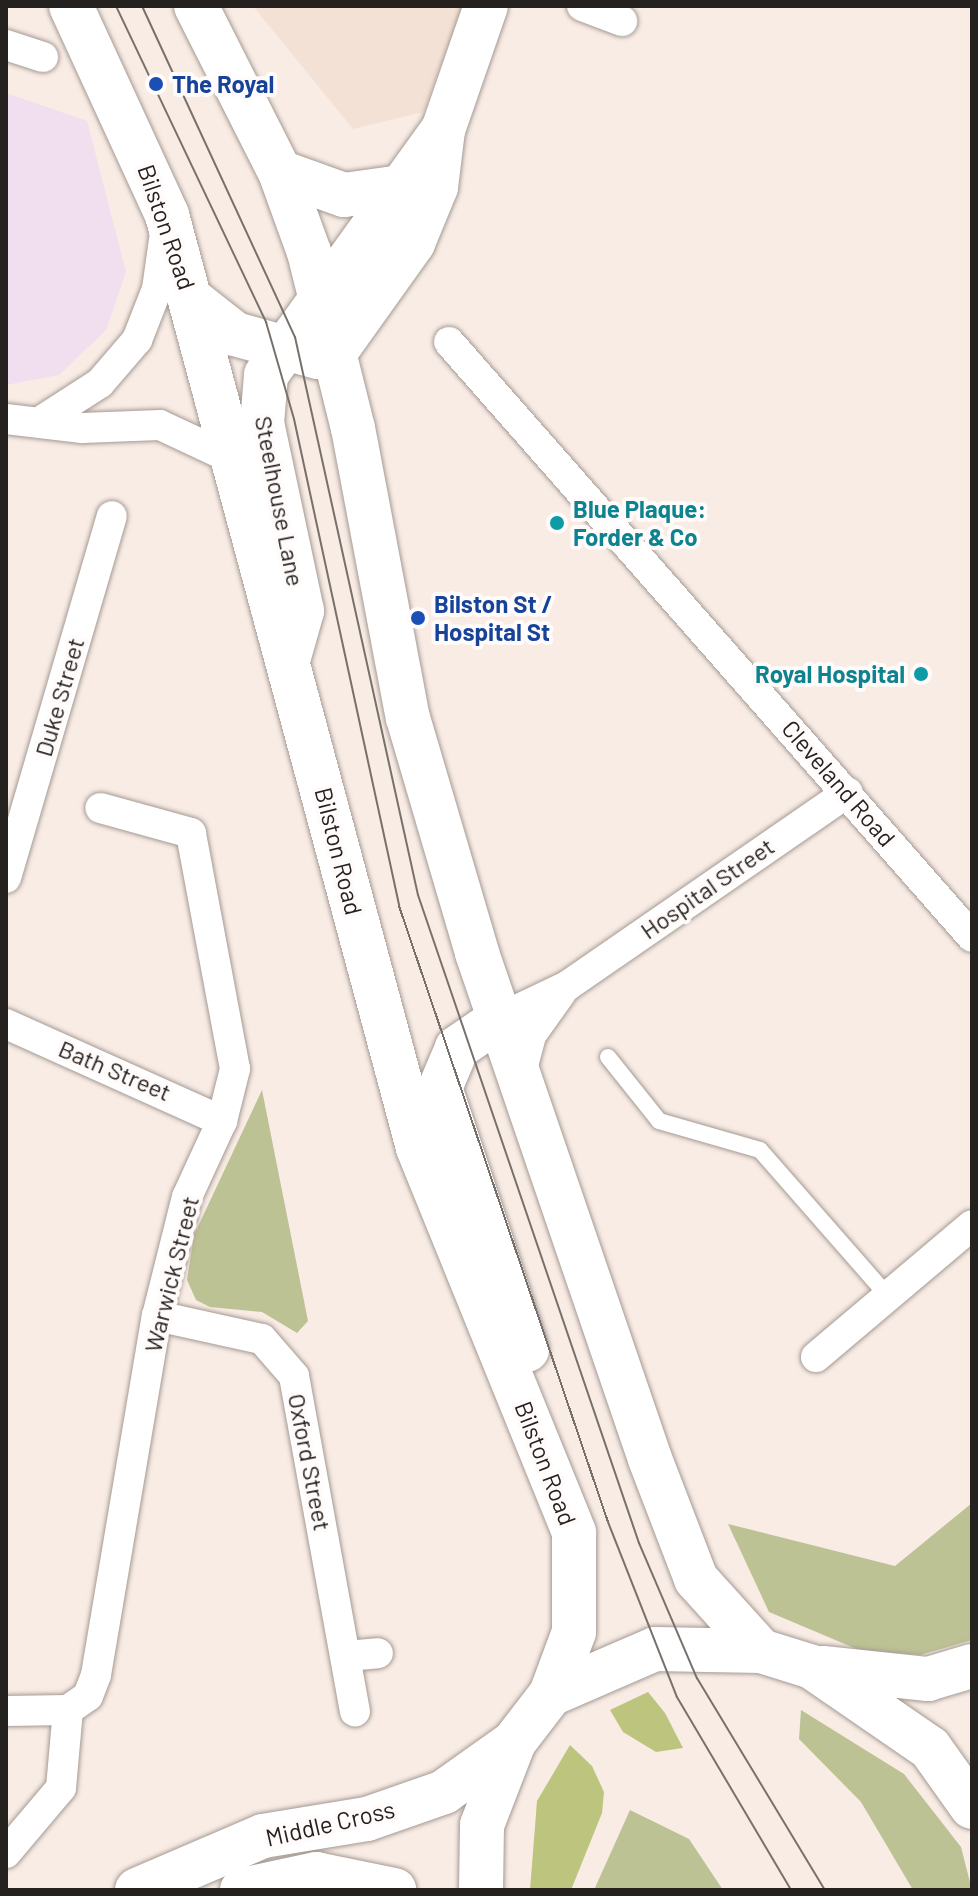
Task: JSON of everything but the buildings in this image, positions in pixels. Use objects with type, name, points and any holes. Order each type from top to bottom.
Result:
[{"type":"main road","name":"Bilston Road","points":[[71,6],[167,215],[289,657],[418,1148],[471,1290],[562,1491],[579,1590],[574,1632],[551,1694]]},
{"type":"main road","points":[[196,6],[280,172],[324,300],[408,718],[502,1017],[681,1549],[696,1579],[761,1651]]},
{"type":"main road","name":"Steelhouse Lane","points":[[336,351],[413,243],[436,187],[443,130],[486,6]]},
{"type":"main road","name":"Steelhouse Lane","points":[[289,657],[302,611],[260,397],[285,349],[324,300],[443,130]]},
{"type":"main road","points":[[280,172],[344,195],[401,187]]},
{"type":"main road","points":[[192,300],[235,334],[318,357],[336,351]]},
{"type":"main road","points":[[502,1017],[457,1048],[441,1100],[534,1369],[562,1491]]},
{"type":"main road","points":[[481,1890],[482,1825],[514,1742],[551,1694],[655,1649],[761,1651],[812,1667],[928,1679],[972,1666]]},
{"type":"main road","points":[[812,1667],[930,1748],[972,1807]]},
{"type":"main road","name":"Middle Cross","points":[[137,1890],[263,1836],[367,1819],[444,1792],[514,1742]]},
{"type":"main road","name":"Middle Cross","points":[[242,1890],[316,1874],[394,1890]]},
{"type":"street","points":[[582,6],[622,21]]},
{"type":"street","points":[[6,45],[43,57]]},
{"type":"street","points":[[41,421],[100,383],[137,340],[157,289],[167,215]]},
{"type":"street","name":"Cleveland Road","points":[[449,342],[848,792],[972,937]]},
{"type":"street","points":[[6,419],[82,428],[160,425],[235,460]]},
{"type":"street","name":"Duke Street","points":[[6,878],[112,516]]},
{"type":"street","name":"Hospital Street","points":[[567,986],[848,792]]},
{"type":"street","name":"Warwick Street","points":[[68,1710],[88,1696],[113,1608],[157,1316],[187,1197],[222,1121],[235,1069],[191,833],[100,808]]},
{"type":"street","points":[[502,1017],[567,986]]},
{"type":"street","points":[[521,1073],[536,1025],[567,986]]},
{"type":"street","name":"Bath Street","points":[[6,1024],[222,1121]]},
{"type":"street","points":[[816,1357],[972,1225]]},
{"type":"street","name":"Oxford Street","points":[[157,1316],[262,1339],[294,1376],[355,1711]]},
{"type":"street","points":[[346,1656],[378,1653]]},
{"type":"street","points":[[6,1711],[68,1710],[61,1788],[6,1853]]},
{"type":"lane","points":[[608,1057],[659,1121],[760,1150],[888,1296]]},
{"type":"shaded area","points":[[253,6],[463,6],[423,112],[353,129]]},
{"type":"shaded area","points":[[6,93],[87,121],[126,272],[106,330],[59,375],[6,385]]},
{"type":"green space","points":[[262,1090],[308,1321],[297,1333],[262,1312],[210,1307],[196,1300],[187,1280],[194,1235]]},
{"type":"green space","points":[[972,1503],[972,1640],[920,1655],[859,1650],[769,1612],[728,1524],[895,1566]]},
{"type":"green space","points":[[648,1692],[665,1713],[683,1748],[656,1752],[623,1732],[610,1710]]},
{"type":"green space","points":[[801,1710],[904,1774],[961,1847],[972,1890],[913,1890],[861,1802],[799,1739]]},
{"type":"green space","points":[[570,1745],[592,1766],[604,1792],[602,1813],[571,1890],[530,1890],[537,1801]]},
{"type":"green space","points":[[630,1810],[689,1839],[723,1890],[594,1890]]},
{"type":"tram line","points":[[116,6],[266,322],[294,419],[399,906],[608,1522],[677,1697],[791,1890]]},
{"type":"tram line","points":[[142,6],[295,337],[418,895],[639,1543],[697,1678],[825,1890]]},
{"type":"place","name":"The Royal","points":[[156,84]]},
{"type":"place","name":"Blue Plaque: Forder & Co","points":[[557,523]]},
{"type":"place","name":"Bilston St / Hospital St","points":[[418,618]]},
{"type":"place","name":"Royal Hospital","points":[[921,674]]}]
